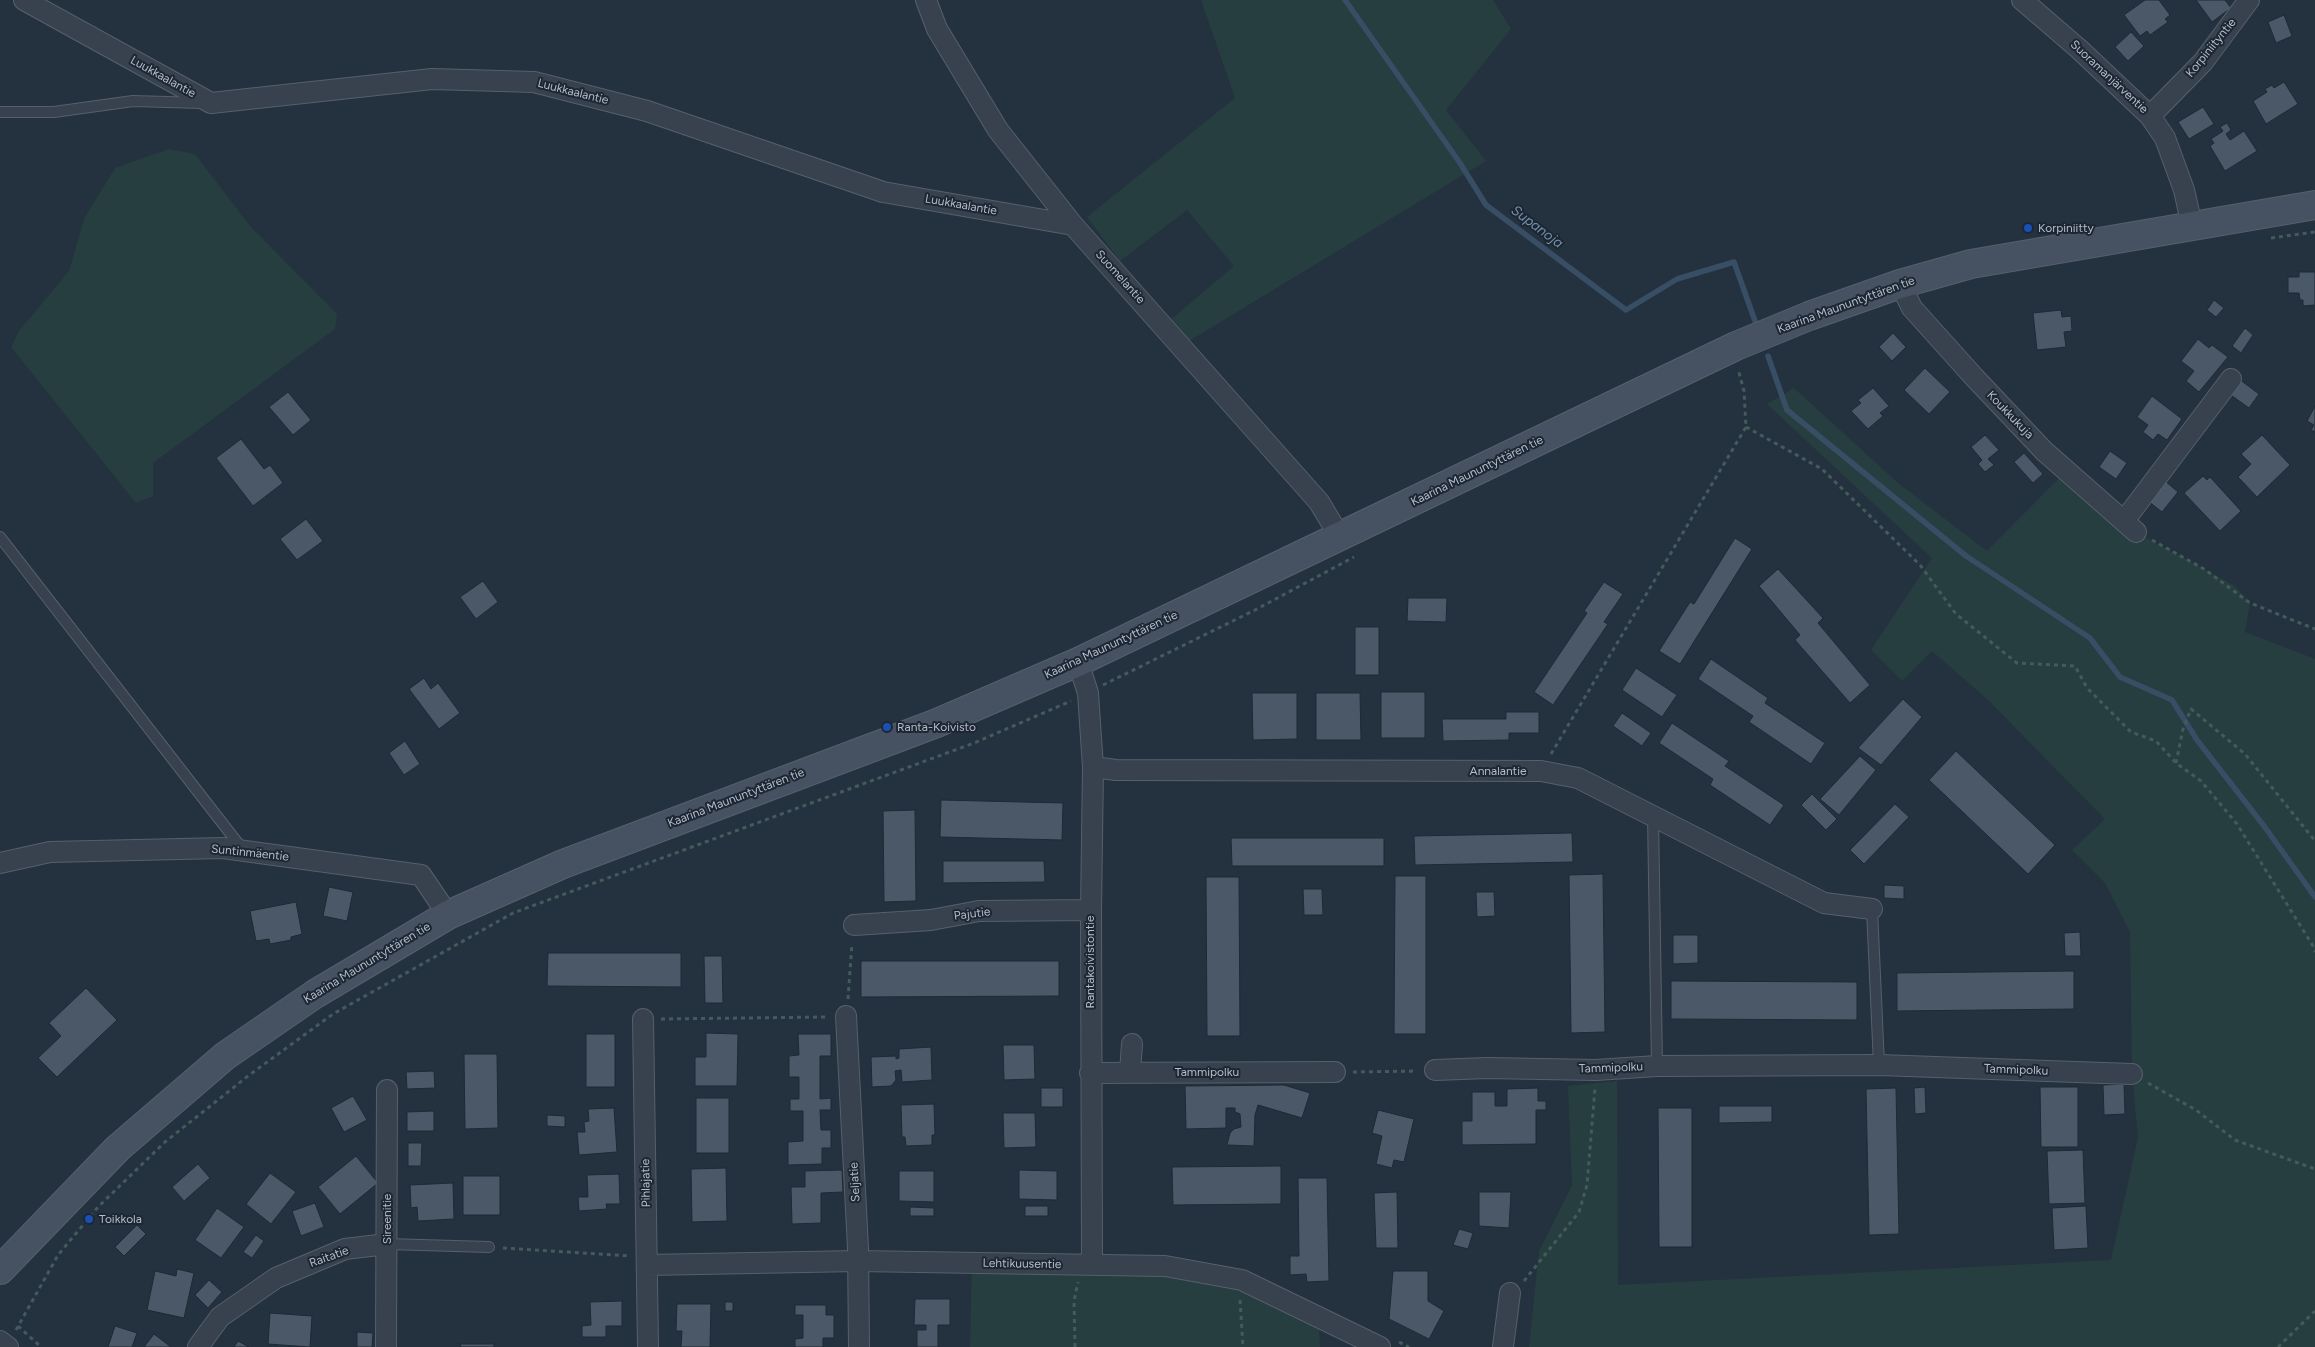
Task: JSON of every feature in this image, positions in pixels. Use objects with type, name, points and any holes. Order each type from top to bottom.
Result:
[{"type":"main road","name":"Kaarina Maununtyttären tie","points":[[0,1270],[118,1148],[225,1056],[315,994],[448,916],[563,864],[936,723],[1348,546],[1736,346],[1809,316],[1900,284],[1971,264],[2315,205]]},
{"type":"street","name":"Luukkaalantie","points":[[24,0],[210,103],[432,79],[534,82],[647,111],[883,192],[1073,225]]},
{"type":"street","name":"Suomelantie","points":[[926,0],[937,29],[998,130],[1073,225],[1318,502],[1348,546]]},
{"type":"street","name":"Suoramanjärventie","points":[[2022,0],[2079,49],[2150,116],[2165,138],[2184,190],[2192,226]]},
{"type":"street","name":"Korpiniityntie","points":[[2150,116],[2203,62],[2249,0]]},
{"type":"street","name":"Koukkukuja","points":[[1900,284],[1912,308],[1980,384],[2044,451],[2130,526]]},
{"type":"street","points":[[2130,526],[2231,379]]},
{"type":"street","name":"Rantakoivistontie","points":[[1078,662],[1088,693],[1093,767],[1087,1264]]},
{"type":"street","name":"Annalantie","points":[[1093,767],[1116,770],[1541,771],[1578,778],[1824,903],[1872,909]]},
{"type":"street","name":"Suntinmäentie","points":[[0,863],[50,852],[223,848],[421,875],[448,916]]},
{"type":"street","name":"Pajutie","points":[[854,925],[931,920],[979,911],[1090,910]]},
{"type":"street","name":"Seljatie","points":[[846,1016],[858,1261],[859,1347]]},
{"type":"street","name":"Pihlajatie","points":[[643,1019],[648,1347]]},
{"type":"street","points":[[1130,1072],[1132,1044]]},
{"type":"street","name":"Tammipolku","points":[[1435,1070],[1487,1068],[1596,1070],[1656,1066],[1879,1065],[2132,1074]]},
{"type":"street","name":"Tammipolku","points":[[1090,1073],[1335,1072]]},
{"type":"street","name":"Sireenitie","points":[[386,1347],[387,1090]]},
{"type":"street","name":"Raitatie","points":[[198,1347],[220,1317],[276,1278],[345,1249],[387,1244]]},
{"type":"street","name":"Lehtikuusentie","points":[[647,1265],[858,1261],[1165,1266],[1242,1280],[1380,1347]]},
{"type":"street","points":[[1503,1347],[1510,1293]]},
{"type":"street","points":[[0,1341],[8,1347]]},
{"type":"lane","points":[[0,112],[54,112],[132,101],[210,103]]},
{"type":"lane","points":[[0,537],[245,851]]},
{"type":"lane","points":[[1653,816],[1656,1066]]},
{"type":"lane","points":[[1872,909],[1879,1065]]},
{"type":"lane","name":"Raitatie","points":[[387,1244],[490,1247]]},
{"type":"path","points":[[2262,238],[2315,232]]},
{"type":"path","points":[[1541,771],[1746,427],[1744,391],[1736,364]]},
{"type":"path","points":[[1746,427],[1822,469],[1920,565],[1956,614],[2017,663],[2075,666],[2088,688],[2131,732],[2156,742],[2176,763],[2201,781],[2237,824],[2315,952]]},
{"type":"path","points":[[2130,526],[2204,569],[2250,603],[2315,629]]},
{"type":"path","points":[[41,1347],[18,1326],[58,1255],[98,1207],[165,1142],[248,1076],[333,1014],[513,913],[974,743],[1088,693],[1255,610],[1348,546]]},
{"type":"path","points":[[2176,763],[2183,728],[2191,709],[2245,754],[2315,841]]},
{"type":"path","points":[[643,1019],[846,1016],[854,925]]},
{"type":"path","points":[[1335,1072],[1435,1070]]},
{"type":"path","points":[[1510,1293],[1525,1280],[1579,1212],[1587,1185],[1596,1070]]},
{"type":"path","points":[[2132,1074],[2196,1110],[2235,1140],[2315,1169]]},
{"type":"path","points":[[1075,1347],[1074,1301],[1087,1264]]},
{"type":"path","points":[[1242,1280],[1240,1308],[1243,1347]]},
{"type":"path","points":[[2278,1347],[2315,1311]]},
{"type":"green space","points":[[1201,0],[1493,0],[1511,29],[1446,110],[1486,161],[1189,341],[1169,321],[1234,266],[1187,210],[1120,261],[1087,217],[1235,98]]},
{"type":"green space","points":[[169,149],[195,154],[250,226],[337,314],[335,329],[153,463],[153,496],[136,503],[11,347],[19,331],[69,271],[84,219],[115,168]]},
{"type":"green space","points":[[1794,388],[1898,483],[1987,551],[2067,470],[2136,532],[2235,586],[2250,603],[2245,632],[2315,659],[2315,1347],[1529,1347],[1539,1251],[1572,1185],[1568,1086],[1617,1081],[1618,1285],[2111,1260],[2138,1137],[2132,1074],[2130,932],[2105,883],[2072,850],[2105,819],[1988,700],[1932,651],[1902,681],[1871,650],[1932,558],[1767,404]]},
{"type":"green space","points":[[972,1264],[1215,1273],[1318,1315],[1320,1347],[970,1347]]},
{"type":"building","points":[[2145,0],[2159,0],[2170,15],[2165,19],[2168,22],[2150,35],[2147,31],[2140,36],[2124,15]]},
{"type":"building","points":[[2196,0],[2225,0],[2231,8],[2212,22]]},
{"type":"building","points":[[2284,15],[2292,36],[2276,43],[2268,22]]},
{"type":"building","points":[[2131,32],[2144,46],[2128,61],[2115,47]]},
{"type":"building","points":[[2284,82],[2298,104],[2266,124],[2253,101],[2267,92],[2265,89],[2272,85],[2274,88]]},
{"type":"building","points":[[2203,107],[2214,124],[2189,139],[2178,122]]},
{"type":"building","points":[[2227,123],[2231,130],[2226,134],[2230,140],[2244,131],[2257,151],[2225,171],[2210,146],[2214,143],[2211,139],[2223,131],[2220,127]]},
{"type":"building","points":[[2299,272],[2315,272],[2315,305],[2303,306],[2303,300],[2300,300],[2299,293],[2288,293],[2288,277],[2299,277]]},
{"type":"building","points":[[2214,300],[2224,308],[2216,317],[2207,310]]},
{"type":"building","points":[[2061,310],[2062,317],[2071,316],[2072,331],[2064,332],[2066,347],[2037,350],[2033,313]]},
{"type":"building","points":[[2245,328],[2253,335],[2241,353],[2232,346]]},
{"type":"building","points":[[1893,333],[1906,347],[1892,361],[1879,347]]},
{"type":"building","points":[[2198,339],[2209,348],[2212,345],[2228,357],[2199,392],[2186,381],[2194,371],[2181,361]]},
{"type":"building","points":[[1925,368],[1950,392],[1929,414],[1904,390]]},
{"type":"building","points":[[2239,379],[2259,394],[2249,408],[2228,393]]},
{"type":"building","points":[[1873,388],[1889,406],[1880,413],[1883,416],[1868,429],[1851,411],[1861,403],[1858,400]]},
{"type":"building","points":[[288,392],[311,420],[293,435],[269,407]]},
{"type":"building","points":[[2152,396],[2182,419],[2167,440],[2158,434],[2153,440],[2143,432],[2148,425],[2137,417]]},
{"type":"building","points":[[2315,406],[2315,432],[2311,430],[2314,425],[2307,421]]},
{"type":"building","points":[[1985,435],[1999,450],[1988,459],[1994,465],[1985,472],[1978,464],[1982,460],[1971,447]]},
{"type":"building","points":[[2262,435],[2290,465],[2257,497],[2238,477],[2251,464],[2241,454]]},
{"type":"building","points":[[241,439],[264,469],[270,465],[283,483],[253,506],[216,458]]},
{"type":"building","points":[[2110,451],[2127,463],[2116,479],[2099,467]]},
{"type":"building","points":[[2024,453],[2043,474],[2033,483],[2014,462]]},
{"type":"building","points":[[2203,476],[2207,480],[2210,477],[2241,511],[2220,531],[2184,493]]},
{"type":"building","points":[[2164,480],[2178,492],[2162,512],[2148,501]]},
{"type":"building","points":[[306,519],[323,541],[297,560],[280,539]]},
{"type":"building","points":[[1735,538],[1752,549],[1680,664],[1659,651],[1690,602],[1694,604]]},
{"type":"building","points":[[1778,569],[1823,618],[1818,623],[1870,685],[1850,703],[1795,640],[1800,635],[1759,586]]},
{"type":"building","points":[[483,581],[498,602],[476,619],[460,597]]},
{"type":"building","points":[[1604,582],[1623,594],[1604,622],[1608,624],[1553,705],[1534,692],[1587,613],[1584,611]]},
{"type":"building","points":[[1408,598],[1447,598],[1446,622],[1407,621]]},
{"type":"building","points":[[1355,627],[1379,627],[1379,675],[1355,675]]},
{"type":"building","points":[[1711,659],[1768,698],[1765,703],[1825,743],[1811,764],[1749,722],[1753,716],[1698,679]]},
{"type":"building","points":[[1636,668],[1677,695],[1662,717],[1622,690]]},
{"type":"building","points":[[424,678],[431,689],[438,683],[460,713],[439,729],[409,689]]},
{"type":"building","points":[[1381,692],[1425,692],[1425,738],[1381,738]]},
{"type":"building","points":[[1252,693],[1297,693],[1297,739],[1253,740]]},
{"type":"building","points":[[1316,693],[1360,693],[1361,740],[1316,740]]},
{"type":"building","points":[[1903,699],[1922,717],[1881,765],[1858,748]]},
{"type":"building","points":[[1506,712],[1539,712],[1539,733],[1509,733],[1509,740],[1443,741],[1442,719],[1506,719]]},
{"type":"building","points":[[1622,713],[1651,733],[1642,746],[1613,726]]},
{"type":"building","points":[[1672,723],[1729,761],[1725,766],[1784,805],[1770,825],[1710,785],[1713,779],[1659,743]]},
{"type":"building","points":[[405,741],[420,764],[404,775],[389,753]]},
{"type":"building","points":[[1956,751],[2055,845],[2028,874],[1929,780]]},
{"type":"building","points":[[1860,756],[1876,770],[1839,815],[1820,799]]},
{"type":"building","points":[[1812,794],[1837,819],[1826,830],[1801,805]]},
{"type":"building","points":[[941,800],[1063,803],[1062,840],[940,837]]},
{"type":"building","points":[[1895,804],[1909,817],[1864,864],[1850,850]]},
{"type":"building","points":[[915,810],[916,901],[884,902],[883,811]]},
{"type":"building","points":[[1572,833],[1573,862],[1415,865],[1414,836]]},
{"type":"building","points":[[1231,838],[1384,838],[1384,866],[1232,866]]},
{"type":"building","points":[[943,861],[1044,861],[1045,882],[943,883]]},
{"type":"building","points":[[1603,874],[1605,1032],[1571,1033],[1569,875]]},
{"type":"building","points":[[1395,876],[1426,876],[1426,1034],[1394,1034]]},
{"type":"building","points":[[1206,877],[1239,877],[1240,1036],[1207,1036]]},
{"type":"building","points":[[1884,885],[1904,886],[1904,899],[1884,898]]},
{"type":"building","points":[[329,887],[353,892],[347,921],[323,916]]},
{"type":"building","points":[[1303,889],[1322,889],[1323,915],[1304,915]]},
{"type":"building","points":[[1476,892],[1494,892],[1495,916],[1477,917]]},
{"type":"building","points":[[296,902],[302,934],[291,937],[291,940],[270,944],[269,939],[256,941],[250,911]]},
{"type":"building","points":[[2080,932],[2081,956],[2065,956],[2064,933]]},
{"type":"building","points":[[1673,935],[1698,935],[1698,963],[1673,964]]},
{"type":"building","points":[[548,953],[681,953],[681,987],[547,986]]},
{"type":"building","points":[[704,956],[722,956],[723,1003],[705,1003]]},
{"type":"building","points":[[861,961],[1059,961],[1059,996],[861,997]]},
{"type":"building","points":[[2074,971],[2074,1009],[1897,1011],[1897,973]]},
{"type":"building","points":[[1671,981],[1857,982],[1857,1020],[1671,1019]]},
{"type":"building","points":[[86,988],[117,1020],[57,1077],[38,1058],[61,1036],[49,1023]]},
{"type":"building","points":[[706,1033],[738,1034],[737,1086],[695,1086],[695,1057],[706,1057]]},
{"type":"building","points":[[586,1034],[615,1034],[615,1087],[586,1087]]},
{"type":"building","points":[[798,1034],[831,1034],[831,1056],[820,1056],[820,1099],[831,1098],[831,1110],[820,1110],[821,1130],[831,1130],[831,1148],[822,1148],[822,1164],[788,1165],[788,1142],[803,1141],[803,1111],[790,1111],[790,1099],[799,1099],[799,1077],[789,1077],[789,1056],[799,1055]]},
{"type":"building","points":[[1003,1045],[1034,1045],[1035,1079],[1004,1080]]},
{"type":"building","points":[[931,1047],[932,1080],[902,1082],[901,1070],[895,1071],[896,1080],[891,1086],[872,1087],[871,1057],[896,1056],[896,1059],[899,1058],[899,1049]]},
{"type":"building","points":[[464,1054],[497,1054],[498,1128],[465,1129]]},
{"type":"building","points":[[434,1071],[435,1088],[407,1089],[406,1072]]},
{"type":"building","points":[[2124,1084],[2125,1114],[2104,1115],[2103,1085]]},
{"type":"building","points":[[1284,1085],[1310,1093],[1302,1118],[1258,1105],[1255,1115],[1254,1146],[1227,1145],[1230,1133],[1234,1129],[1241,1127],[1240,1114],[1235,1112],[1235,1108],[1226,1108],[1226,1128],[1186,1129],[1185,1086]]},
{"type":"building","points":[[1925,1087],[1926,1113],[1915,1114],[1914,1088]]},
{"type":"building","points":[[2040,1087],[2078,1087],[2078,1147],[2041,1147]]},
{"type":"building","points":[[1041,1088],[1063,1088],[1063,1107],[1041,1107]]},
{"type":"building","points":[[1538,1088],[1538,1101],[1546,1101],[1546,1110],[1536,1110],[1536,1144],[1462,1145],[1462,1121],[1472,1121],[1472,1092],[1495,1092],[1495,1106],[1507,1106],[1507,1089]]},
{"type":"building","points":[[1896,1088],[1899,1234],[1869,1235],[1866,1089]]},
{"type":"building","points":[[353,1096],[367,1120],[344,1132],[331,1108]]},
{"type":"building","points":[[696,1098],[729,1098],[729,1153],[696,1153]]},
{"type":"building","points":[[934,1104],[935,1135],[932,1135],[932,1145],[906,1146],[905,1137],[902,1137],[901,1105]]},
{"type":"building","points":[[1719,1106],[1772,1106],[1772,1122],[1719,1123]]},
{"type":"building","points":[[614,1108],[617,1152],[579,1155],[577,1132],[585,1132],[584,1122],[589,1121],[588,1109]]},
{"type":"building","points":[[1658,1108],[1692,1108],[1692,1247],[1659,1247]]},
{"type":"building","points":[[1378,1110],[1414,1119],[1404,1162],[1394,1160],[1392,1168],[1376,1164],[1382,1136],[1372,1133]]},
{"type":"building","points":[[434,1111],[434,1131],[407,1131],[407,1112]]},
{"type":"building","points":[[1003,1113],[1035,1113],[1036,1147],[1004,1148]]},
{"type":"building","points":[[547,1115],[565,1116],[565,1127],[547,1126]]},
{"type":"building","points":[[408,1143],[422,1143],[421,1166],[408,1166]]},
{"type":"building","points":[[2083,1150],[2085,1203],[2049,1204],[2047,1151]]},
{"type":"building","points":[[356,1156],[378,1183],[340,1214],[318,1187]]},
{"type":"building","points":[[198,1164],[210,1178],[184,1201],[172,1187]]},
{"type":"building","points":[[1281,1166],[1281,1204],[1173,1205],[1172,1167]]},
{"type":"building","points":[[726,1168],[727,1221],[692,1222],[691,1169]]},
{"type":"building","points":[[842,1170],[843,1192],[821,1193],[821,1223],[792,1224],[791,1187],[805,1187],[805,1171]]},
{"type":"building","points":[[1019,1170],[1057,1171],[1057,1200],[1019,1199]]},
{"type":"building","points":[[899,1171],[934,1171],[934,1202],[899,1201]]},
{"type":"building","points":[[270,1173],[296,1192],[271,1224],[246,1204]]},
{"type":"building","points":[[619,1174],[620,1204],[606,1204],[607,1209],[579,1211],[578,1197],[588,1197],[587,1175]]},
{"type":"building","points":[[463,1176],[500,1176],[500,1215],[463,1215]]},
{"type":"building","points":[[1298,1178],[1327,1178],[1329,1281],[1307,1282],[1306,1274],[1290,1275],[1290,1256],[1299,1256]]},
{"type":"building","points":[[453,1183],[454,1219],[418,1221],[417,1207],[411,1208],[410,1185]]},
{"type":"building","points":[[1397,1192],[1398,1248],[1376,1248],[1374,1193]]},
{"type":"building","points":[[1479,1192],[1511,1192],[1509,1228],[1479,1226]]},
{"type":"building","points":[[315,1203],[324,1227],[301,1236],[292,1211]]},
{"type":"building","points":[[1025,1206],[1048,1206],[1048,1216],[1025,1216]]},
{"type":"building","points":[[2086,1206],[2088,1248],[2054,1250],[2052,1208]]},
{"type":"building","points":[[910,1207],[934,1208],[934,1216],[910,1216]]},
{"type":"building","points":[[217,1208],[244,1227],[221,1258],[195,1240]]},
{"type":"building","points":[[137,1225],[146,1234],[124,1256],[115,1247]]},
{"type":"building","points":[[1459,1229],[1473,1233],[1468,1249],[1453,1245]]},
{"type":"building","points":[[256,1235],[264,1241],[252,1258],[243,1252]]},
{"type":"building","points":[[177,1269],[194,1273],[184,1318],[147,1310],[155,1271],[176,1276]]},
{"type":"building","points":[[1393,1271],[1428,1271],[1428,1301],[1444,1311],[1429,1339],[1389,1319]]},
{"type":"building","points":[[209,1280],[222,1292],[208,1308],[195,1295]]},
{"type":"building","points":[[915,1299],[950,1299],[950,1325],[938,1325],[938,1347],[917,1347],[917,1330],[926,1330],[926,1325],[914,1325]]},
{"type":"building","points":[[622,1301],[622,1326],[606,1326],[606,1337],[582,1337],[582,1326],[591,1325],[590,1302]]},
{"type":"building","points":[[725,1302],[733,1302],[733,1311],[725,1311]]},
{"type":"building","points":[[677,1304],[711,1304],[710,1347],[681,1347],[682,1331],[676,1331]]},
{"type":"building","points":[[795,1305],[826,1305],[826,1315],[834,1315],[834,1338],[823,1338],[823,1347],[795,1347],[795,1339],[803,1338],[803,1315],[795,1315]]},
{"type":"building","points":[[270,1313],[312,1316],[310,1347],[268,1344]]},
{"type":"building","points":[[115,1326],[137,1333],[132,1347],[108,1347]]},
{"type":"building","points":[[357,1332],[373,1333],[372,1347],[357,1347]]},
{"type":"building","points":[[154,1334],[171,1347],[144,1347]]},
{"type":"building","points":[[238,1341],[249,1347],[234,1347]]},
{"type":"building","points":[[460,1344],[494,1344],[494,1347],[461,1347]]},
{"type":"waterway","name":"Supanoja","points":[[1345,0],[1460,163],[1486,205],[1626,310],[1677,279],[1734,262],[1755,321]]},
{"type":"waterway","points":[[1768,356],[1787,410],[1966,556],[2090,638],[2120,677],[2172,700],[2197,740],[2264,826],[2315,897]]},
{"type":"place","name":"Korpiniitty","points":[[2028,228]]},
{"type":"place","name":"Ranta-Koivisto","points":[[887,727]]},
{"type":"place","name":"Toikkola","points":[[89,1219]]}]
